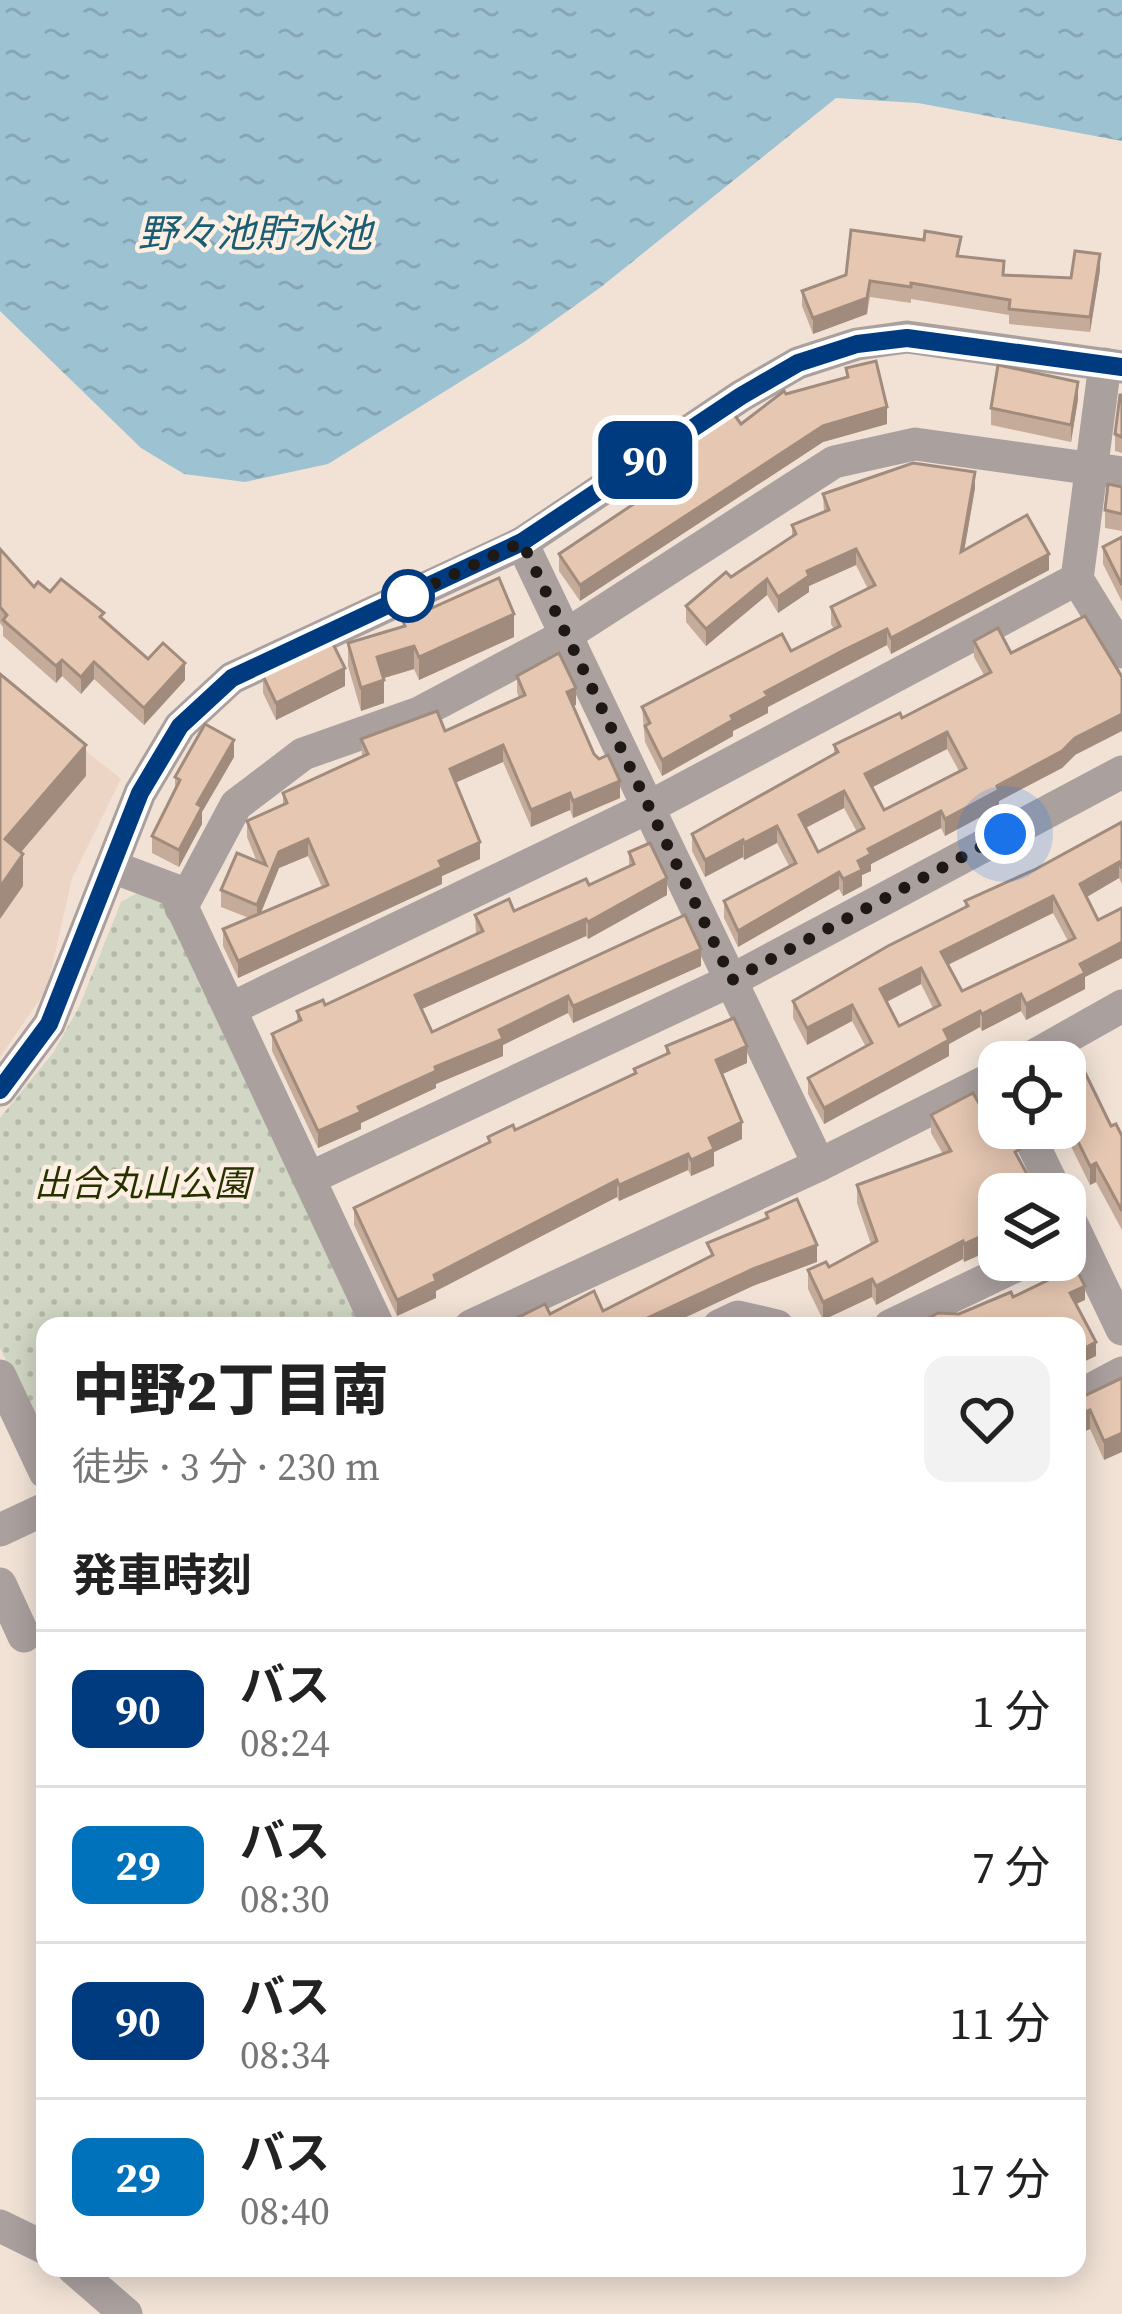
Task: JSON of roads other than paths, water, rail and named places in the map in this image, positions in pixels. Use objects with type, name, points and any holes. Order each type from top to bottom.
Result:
[{"type":"street","points":[[0,1090],[49,1024],[140,793],[180,726],[232,678],[522,542],[798,363],[857,344],[907,338],[1114,366],[1107,470],[1077,579],[649,807],[230,1010]]},
{"type":"street","points":[[181,908],[236,805],[303,754],[419,713],[566,635],[834,462],[915,445],[1107,470]]},
{"type":"street","points":[[522,542],[819,1165]]},
{"type":"street","points":[[1077,579],[1122,652]]},
{"type":"street","points":[[310,1178],[732,980],[1122,772]]},
{"type":"street","points":[[112,867],[174,890],[374,1317]]},
{"type":"street","points":[[1060,1041],[1122,1006]]},
{"type":"street","points":[[490,1317],[819,1165],[978,1086]]},
{"type":"street","points":[[1086,1262],[1122,1329]]},
{"type":"street","points":[[909,1317],[984,1281]]},
{"type":"street","points":[[1086,1392],[1122,1373]]},
{"type":"street","points":[[0,1376],[36,1453]]},
{"type":"street","points":[[0,1530],[36,1513]]},
{"type":"street","points":[[0,1584],[24,1636]]},
{"type":"street","points":[[0,2227],[36,2244]]},
{"type":"street","points":[[83,2277],[126,2314]]},
{"type":"water","name":"野々池貯水池","points":[[0,0],[1122,0],[1122,141],[918,103],[836,98],[601,287],[524,342],[328,464],[245,482],[184,474],[141,448],[0,311]]},
{"type":"park label","name":"出合丸山公園","points":[[142,1183]]}]
